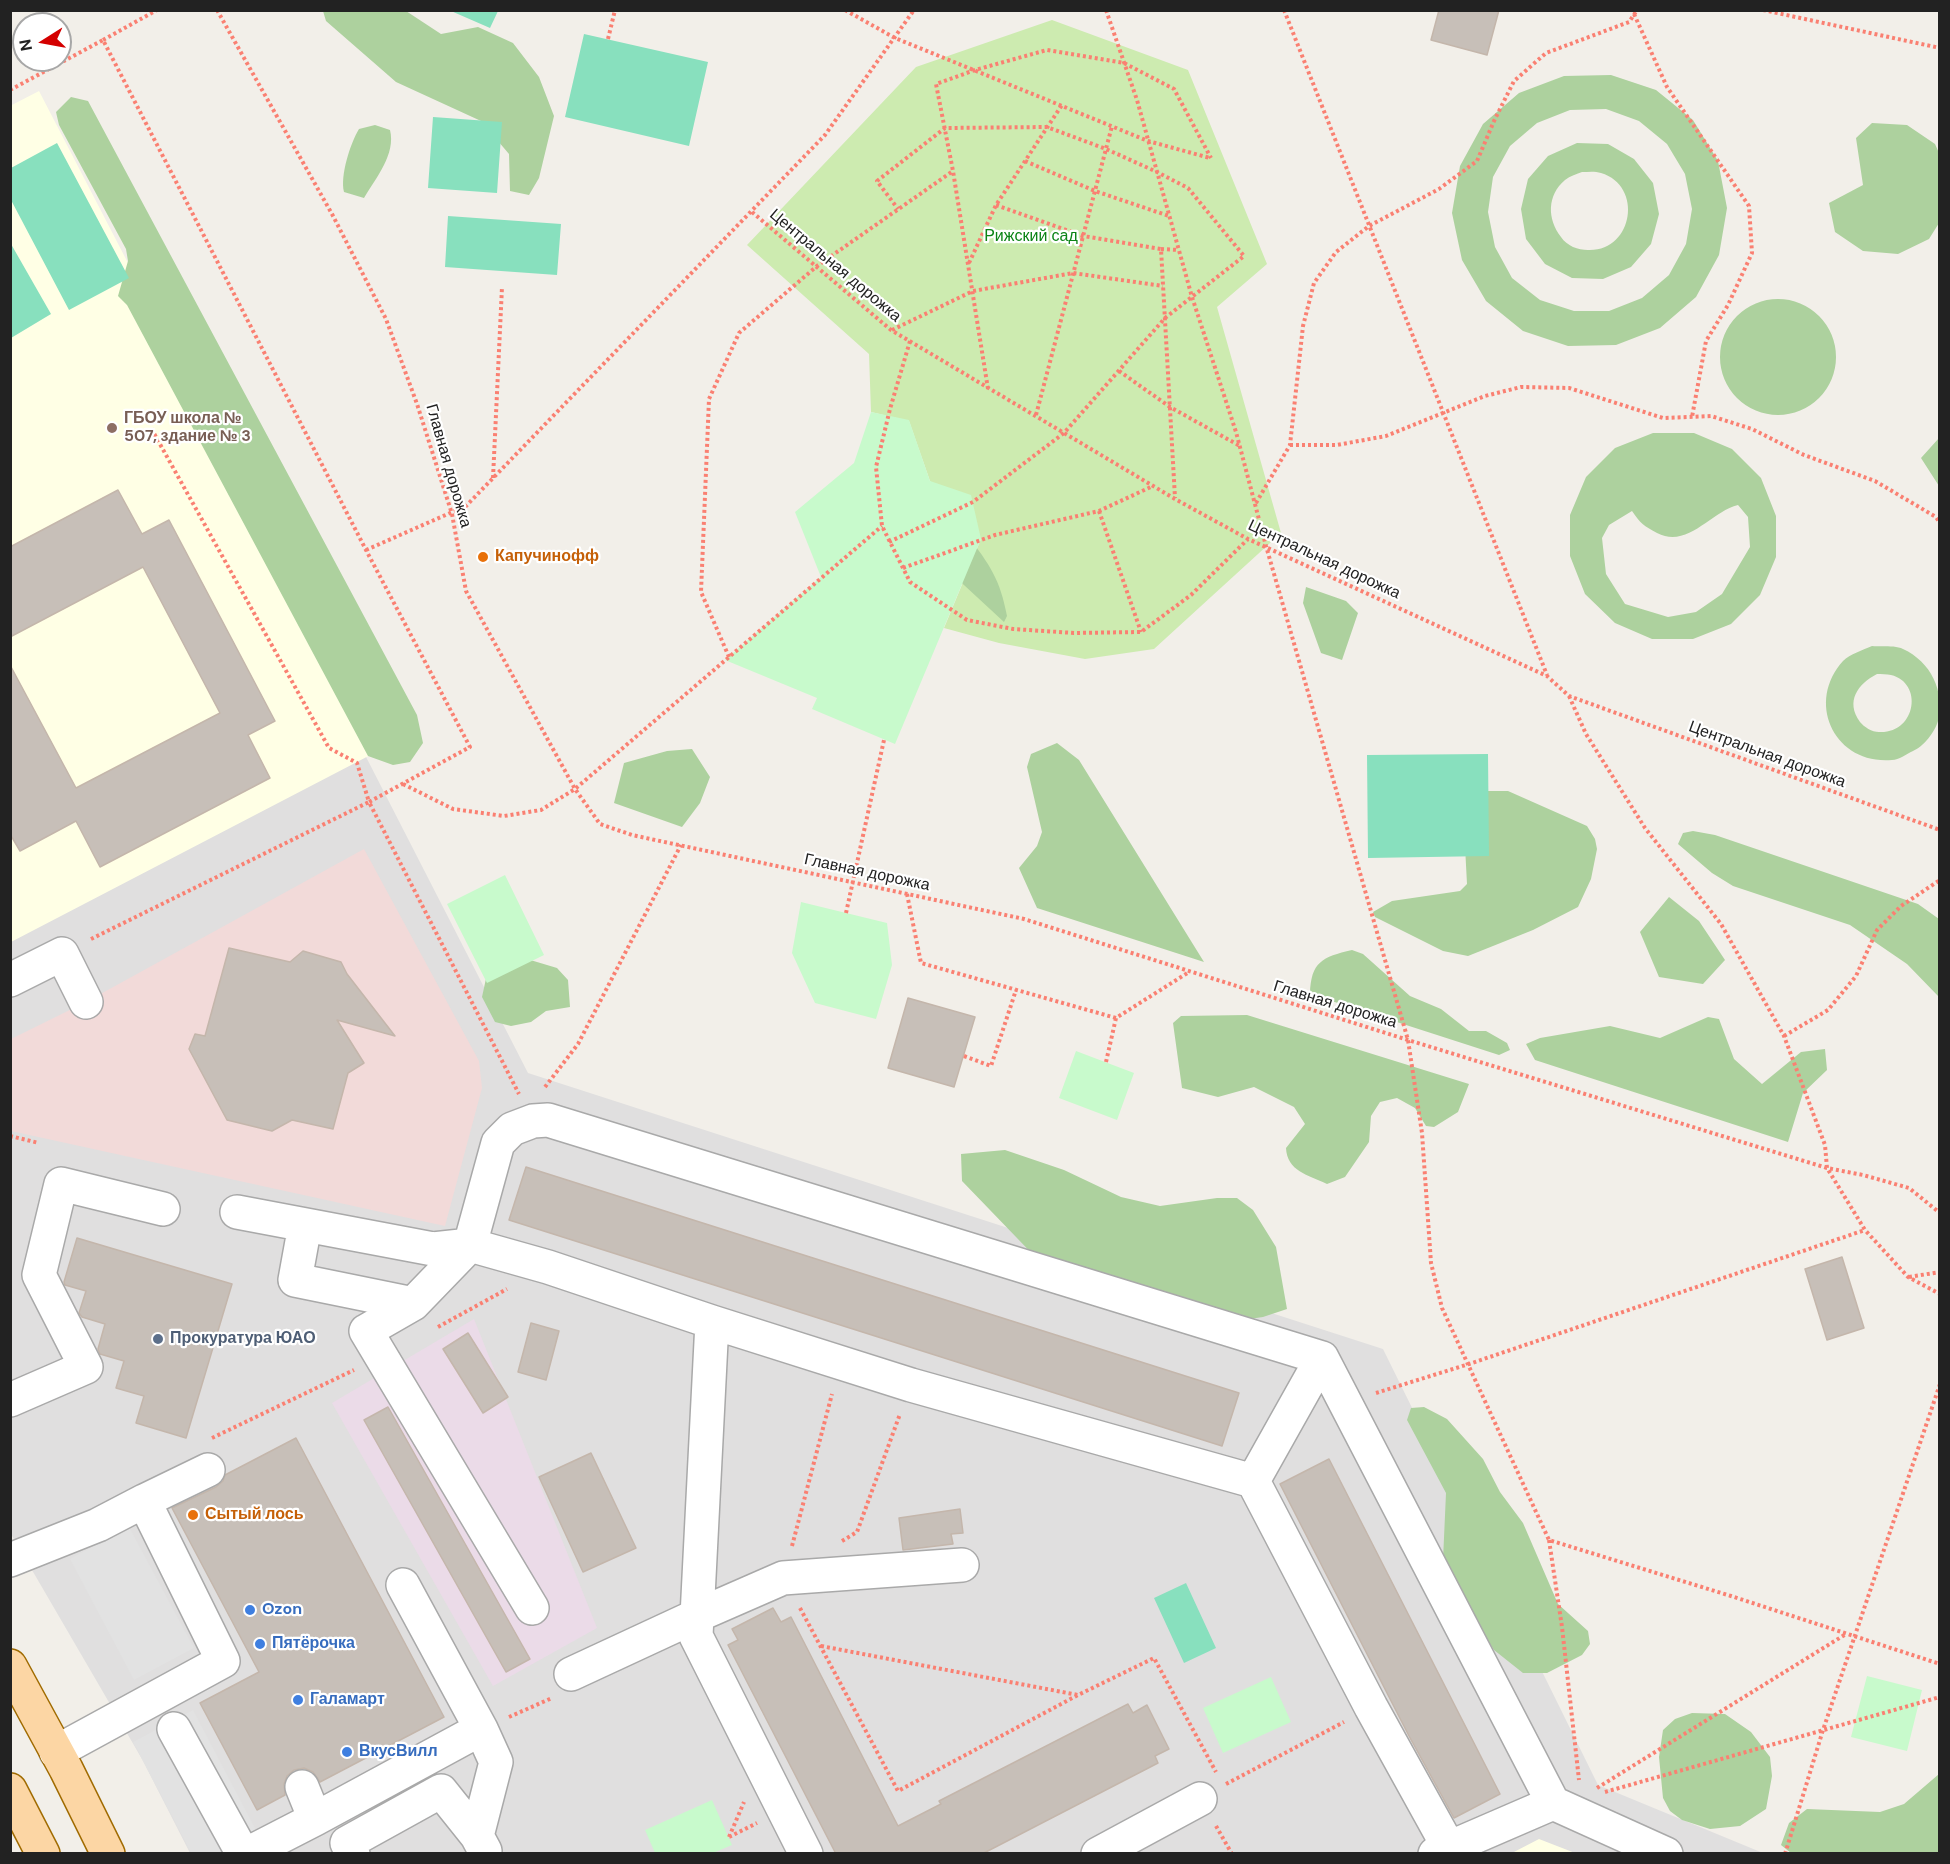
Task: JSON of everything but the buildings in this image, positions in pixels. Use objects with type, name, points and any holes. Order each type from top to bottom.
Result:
[{"type":"main road","points":[[10,1666],[108,1854]]},
{"type":"main road","points":[[10,1790],[43,1854]]},
{"type":"lane","points":[[10,980],[62,954],[86,1002]]},
{"type":"lane","points":[[532,1608],[366,1331],[413,1304],[470,1245],[498,1143],[530,1116],[1322,1358],[1567,1801],[1666,1854]]},
{"type":"lane","points":[[10,1400],[86,1367],[39,1275],[61,1184],[163,1209]]},
{"type":"lane","points":[[237,1212],[432,1249],[470,1245],[548,1267],[911,1385],[1253,1481],[1371,1707],[1442,1851],[1567,1801]]},
{"type":"lane","points":[[305,1225],[295,1280],[413,1304]]},
{"type":"lane","points":[[712,1322],[696,1636],[806,1854]]},
{"type":"lane","points":[[1253,1481],[1322,1358]]},
{"type":"lane","points":[[10,1560],[98,1525],[208,1470]]},
{"type":"lane","points":[[56,1752],[223,1661],[144,1501]]},
{"type":"lane","points":[[571,1674],[783,1578],[962,1565]]},
{"type":"lane","points":[[403,1585],[481,1729],[496,1762],[481,1845]]},
{"type":"lane","points":[[174,1729],[245,1854],[315,1819],[481,1729]]},
{"type":"lane","points":[[302,1787],[315,1819]]},
{"type":"lane","points":[[353,1854],[348,1843],[441,1791],[481,1845]]},
{"type":"lane","points":[[1098,1854],[1212,1792]]},
{"type":"path","points":[[10,90],[157,10]]},
{"type":"path","name":"Главная дорожка","points":[[217,10],[332,214],[386,319],[417,404],[452,514],[466,591],[575,789],[600,824],[632,835],[1024,919],[1408,1040],[1827,1168],[1909,1188],[1940,1213]]},
{"type":"path","points":[[608,39],[615,10]]},
{"type":"path","points":[[845,10],[895,38],[975,70],[1062,105],[1148,141],[1211,158],[1174,89],[1124,63],[1047,50],[975,70],[936,84],[953,171],[988,389]]},
{"type":"path","points":[[366,550],[466,506],[825,135],[914,10]]},
{"type":"path","points":[[1106,10],[1137,100],[1192,297],[1240,447],[1266,546],[1408,1040],[1422,1133],[1431,1263],[1442,1308],[1549,1540],[1562,1627],[1567,1801]]},
{"type":"path","points":[[1284,10],[1547,676]]},
{"type":"path","points":[[1763,10],[1940,48]]},
{"type":"path","points":[[1255,504],[1290,445],[1303,326],[1314,283],[1336,252],[1369,226],[1439,189],[1477,161],[1494,121],[1515,81],[1546,53],[1629,22],[1636,12]]},
{"type":"path","points":[[1636,12],[1667,87],[1749,206],[1752,253],[1728,305],[1706,341],[1692,417]]},
{"type":"path","points":[[62,954],[369,802],[470,747],[103,40]]},
{"type":"path","points":[[968,264],[996,205],[1062,105]]},
{"type":"path","points":[[1036,415],[1112,126]]},
{"type":"path","points":[[889,542],[973,502],[1064,433],[1165,318],[1244,256],[1188,188],[1106,149],[1047,127],[945,128],[877,182],[898,209]]},
{"type":"path","points":[[1025,161],[1095,191],[1170,216]]},
{"type":"path","points":[[729,657],[701,592],[709,399],[739,333],[817,266],[953,171]]},
{"type":"path","points":[[996,205],[1083,236],[1179,250]]},
{"type":"path","name":"Центральная дорожка","points":[[752,212],[891,330],[1175,499],[1248,539],[1547,676],[1569,696],[1940,830]]},
{"type":"path","points":[[1161,249],[1175,499]]},
{"type":"path","points":[[891,330],[972,291],[1073,273],[1163,286]]},
{"type":"path","points":[[494,478],[502,287]]},
{"type":"path","points":[[910,341],[876,467],[882,526],[910,582],[967,620],[1013,629],[1074,633],[1141,632],[1191,595],[1248,539]]},
{"type":"path","points":[[1119,371],[1170,407],[1240,447]]},
{"type":"path","points":[[1290,445],[1337,445],[1386,436],[1485,396],[1521,387],[1569,388],[1663,418],[1711,416],[1752,429],[1804,455],[1875,481],[1936,516],[1940,523]]},
{"type":"path","points":[[151,428],[329,748],[357,763],[369,802],[530,1116],[578,1044],[681,845]]},
{"type":"path","points":[[903,568],[995,535],[1099,511],[1153,486]]},
{"type":"path","points":[[1099,511],[1141,632]]},
{"type":"path","points":[[403,784],[453,809],[504,816],[541,810],[575,789],[882,526]]},
{"type":"path","points":[[1569,696],[1592,743],[1645,828],[1721,924],[1784,1036],[1825,1145],[1827,1168],[1865,1230],[1908,1277],[1940,1294]]},
{"type":"path","points":[[846,913],[884,740]]},
{"type":"path","points":[[1784,1036],[1828,1010],[1856,976],[1877,930],[1901,906],[1940,880]]},
{"type":"path","points":[[907,894],[921,963],[1116,1018]]},
{"type":"path","points":[[1106,1062],[1116,1018],[1190,971]]},
{"type":"path","points":[[964,1056],[991,1066],[1016,990]]},
{"type":"path","points":[[10,1136],[39,1143]]},
{"type":"path","points":[[1345,1402],[1468,1364],[1865,1230]]},
{"type":"path","points":[[1908,1277],[1940,1272]]},
{"type":"path","points":[[840,1362],[783,1578],[898,1791],[1078,1695],[1154,1658],[1212,1792],[1371,1707]]},
{"type":"path","points":[[1785,1854],[1822,1730],[1940,1384]]},
{"type":"path","points":[[838,1543],[857,1532],[911,1385]]},
{"type":"path","points":[[1549,1540],[1940,1664]]},
{"type":"path","points":[[1567,1801],[1846,1633]]},
{"type":"path","points":[[820,1646],[1078,1695]]},
{"type":"path","points":[[1567,1801],[1940,1697]]},
{"type":"shaded area","name":"ГБОУ школа № 507, здание № 3","points":[[39,91],[380,750],[11,942],[10,106]]},
{"type":"shaded area","points":[[135,306],[528,1073],[1383,1349],[1598,1785],[1763,1853],[190,1853],[142,1759],[11,1534],[10,368]]},
{"type":"shaded area","points":[[364,849],[479,1061],[482,1088],[445,1226],[11,1131],[11,1039],[86,1002]]},
{"type":"shaded area","points":[[474,1319],[597,1628],[493,1686],[332,1403]]},
{"type":"shaded area","points":[[129,1527],[194,1648],[134,1680],[70,1559]]},
{"type":"shaded area","points":[[193,1710],[257,1832],[216,1853],[191,1853],[133,1742]]},
{"type":"shaded area","points":[[1539,1839],[1575,1853],[1512,1853]]},
{"type":"green space","points":[[323,11],[406,11],[441,34],[478,27],[513,43],[539,77],[554,116],[539,178],[529,195],[510,191],[509,154],[481,121],[396,82],[326,21]]},
{"type":"green space","points":[[451,11],[498,11],[490,28]]},
{"type":"green space","name":"Рижский сад","points":[[1052,20],[1188,70],[1267,264],[1217,307],[1281,533],[1154,649],[1085,659],[999,643],[944,628],[981,539],[930,481],[909,421],[871,412],[869,354],[747,245],[916,67]]},
{"type":"green space","points":[[584,34],[708,62],[689,146],[565,117]]},
{"type":"green space","points":[[1611,75],[1656,90],[1693,120],[1718,161],[1727,208],[1719,255],[1696,297],[1660,328],[1616,345],[1568,346],[1523,331],[1486,301],[1462,260],[1452,213],[1460,166],[1483,124],[1519,93],[1564,76]],"holes":[[[1606,109],[1639,121],[1667,144],[1685,174],[1692,209],[1686,244],[1669,275],[1642,298],[1609,311],[1574,311],[1540,300],[1512,278],[1495,247],[1488,212],[1493,177],[1510,146],[1537,123],[1570,110]]]},
{"type":"green space","points":[[71,97],[88,101],[417,715],[423,743],[410,762],[393,765],[368,756],[127,305],[118,296],[128,261],[126,249],[59,125],[56,112]]},
{"type":"green space","points":[[433,117],[502,122],[497,193],[428,188]]},
{"type":"green space","points":[[1872,123],[1907,125],[1935,144],[1939,153],[1939,223],[1929,239],[1898,254],[1863,251],[1835,232],[1829,203],[1863,185],[1856,138]]},
{"type":"green space","points":[[375,125],[390,130],[390,148],[384,166],[364,198],[344,192],[345,169],[356,135],[359,129]]},
{"type":"green space","points":[[57,143],[129,278],[69,310],[11,200],[11,168]]},
{"type":"green space","points":[[1577,143],[1608,144],[1634,159],[1653,183],[1659,214],[1651,244],[1631,267],[1603,279],[1572,278],[1545,264],[1526,239],[1521,209],[1528,179],[1548,156]],"holes":[[[1582,172],[1599,172],[1615,180],[1628,204],[1628,217],[1623,230],[1615,241],[1603,248],[1588,250],[1573,247],[1563,240],[1553,223],[1551,207],[1555,193],[1567,179]]]},
{"type":"green space","points":[[448,216],[561,224],[557,275],[445,267]]},
{"type":"green space","points":[[11,244],[51,314],[10,338]]},
{"type":"green space","points":[[1778,299],[1800,303],[1819,316],[1832,335],[1836,357],[1832,379],[1819,398],[1800,411],[1778,415],[1756,411],[1737,398],[1724,379],[1720,357],[1724,335],[1737,316],[1756,303]]},
{"type":"green space","points":[[871,412],[909,420],[930,481],[971,495],[981,539],[895,744],[812,709],[817,698],[725,660],[821,577],[795,512],[854,463]]},
{"type":"green space","points":[[1653,433],[1694,433],[1732,449],[1761,478],[1776,516],[1776,557],[1760,595],[1731,624],[1693,639],[1652,639],[1615,623],[1585,594],[1570,556],[1570,515],[1586,477],[1615,448]],"holes":[[[1738,505],[1748,517],[1750,547],[1722,594],[1696,612],[1668,617],[1625,604],[1606,574],[1602,538],[1609,525],[1632,511],[1645,526],[1668,537],[1689,533]]]},
{"type":"green space","points":[[1939,438],[1939,486],[1921,458]]},
{"type":"green space","points":[[967,535],[988,564],[997,582],[1007,616],[1004,622],[951,573]]},
{"type":"green space","points":[[1306,587],[1346,601],[1358,613],[1342,660],[1321,653],[1303,603]]},
{"type":"green space","points":[[1872,646],[1896,647],[1913,655],[1928,670],[1937,688],[1940,710],[1934,730],[1921,746],[1895,760],[1872,759],[1855,753],[1841,742],[1832,728],[1827,712],[1827,695],[1832,678],[1843,661]],"holes":[[[1877,674],[1891,675],[1901,680],[1908,688],[1911,697],[1908,717],[1901,725],[1879,732],[1862,724],[1854,707],[1859,688]]]},
{"type":"green space","points":[[1057,743],[1079,760],[1204,962],[1037,908],[1019,868],[1037,846],[1042,832],[1027,767],[1031,754]]},
{"type":"green space","points":[[692,749],[710,777],[700,803],[682,827],[614,803],[624,763],[667,751]]},
{"type":"green space","points":[[1488,754],[1489,856],[1368,858],[1367,755]]},
{"type":"green space","points":[[1474,791],[1508,791],[1587,826],[1595,839],[1597,849],[1591,879],[1578,907],[1533,930],[1468,956],[1443,951],[1375,917],[1373,912],[1392,901],[1460,891],[1467,884],[1464,827]]},
{"type":"green space","points":[[1693,831],[1715,835],[1918,904],[1939,919],[1939,997],[1907,964],[1850,925],[1733,886],[1712,873],[1678,844],[1683,833]]},
{"type":"green space","points":[[505,875],[544,955],[487,983],[447,904]]},
{"type":"green space","points":[[1669,897],[1699,921],[1725,960],[1703,984],[1659,977],[1640,932]]},
{"type":"green space","points":[[801,902],[887,923],[892,965],[876,1019],[815,1003],[792,953]]},
{"type":"green space","points":[[1352,950],[1363,954],[1410,996],[1441,1009],[1469,1031],[1486,1031],[1507,1043],[1510,1050],[1499,1055],[1310,994],[1313,975],[1320,963],[1333,955]]},
{"type":"green space","points":[[527,959],[557,968],[568,980],[570,1007],[546,1011],[531,1022],[511,1026],[495,1022],[482,997],[487,974]]},
{"type":"green space","points":[[1247,1015],[1469,1084],[1458,1112],[1434,1127],[1426,1126],[1415,1108],[1397,1098],[1380,1102],[1371,1116],[1369,1142],[1345,1177],[1327,1184],[1294,1167],[1287,1156],[1286,1148],[1305,1124],[1294,1107],[1254,1087],[1218,1097],[1182,1088],[1173,1023],[1181,1016]]},
{"type":"green space","points":[[1708,1017],[1719,1019],[1734,1059],[1762,1084],[1801,1052],[1825,1049],[1827,1070],[1803,1093],[1788,1142],[1535,1060],[1526,1044],[1540,1038],[1610,1026],[1660,1038]]},
{"type":"green space","points":[[1076,1051],[1134,1073],[1117,1120],[1059,1098]]},
{"type":"green space","points":[[1005,1150],[1064,1170],[1121,1197],[1160,1206],[1217,1198],[1237,1198],[1253,1210],[1276,1247],[1287,1309],[1263,1317],[1242,1320],[1044,1266],[962,1181],[961,1154]]},
{"type":"green space","points":[[1424,1407],[1447,1419],[1483,1459],[1500,1492],[1523,1523],[1558,1604],[1588,1631],[1590,1644],[1582,1655],[1547,1673],[1523,1673],[1494,1650],[1452,1586],[1443,1560],[1446,1493],[1407,1420],[1411,1408]]},
{"type":"green space","points":[[1186,1583],[1216,1648],[1184,1663],[1154,1598]]},
{"type":"green space","points":[[1867,1676],[1922,1690],[1907,1751],[1851,1737]]},
{"type":"green space","points":[[1271,1677],[1291,1722],[1223,1753],[1203,1708]]},
{"type":"green space","points":[[1692,1713],[1725,1714],[1751,1732],[1770,1757],[1772,1776],[1766,1809],[1740,1826],[1710,1829],[1682,1820],[1670,1811],[1663,1798],[1659,1757],[1663,1730],[1675,1719]]},
{"type":"green space","points":[[1939,1774],[1939,1853],[1791,1853],[1781,1845],[1789,1823],[1807,1809],[1880,1812],[1904,1804]]},
{"type":"green space","points":[[712,1800],[732,1845],[713,1853],[655,1853],[645,1830]]},
{"type":"place","name":"ГБОУ школа № 507, здание № 3","points":[[112,428]]},
{"type":"place","name":"Капучинофф","points":[[483,557]]},
{"type":"place","name":"Прокуратура ЮАО","points":[[158,1339]]},
{"type":"place","name":"Сытый лось","points":[[193,1515]]},
{"type":"place","name":"Ozon","points":[[250,1610]]},
{"type":"place","name":"Пятёрочка","points":[[260,1644]]},
{"type":"place","name":"Галамарт","points":[[298,1700]]},
{"type":"place","name":"ВкусВилл","points":[[347,1752]]}]
